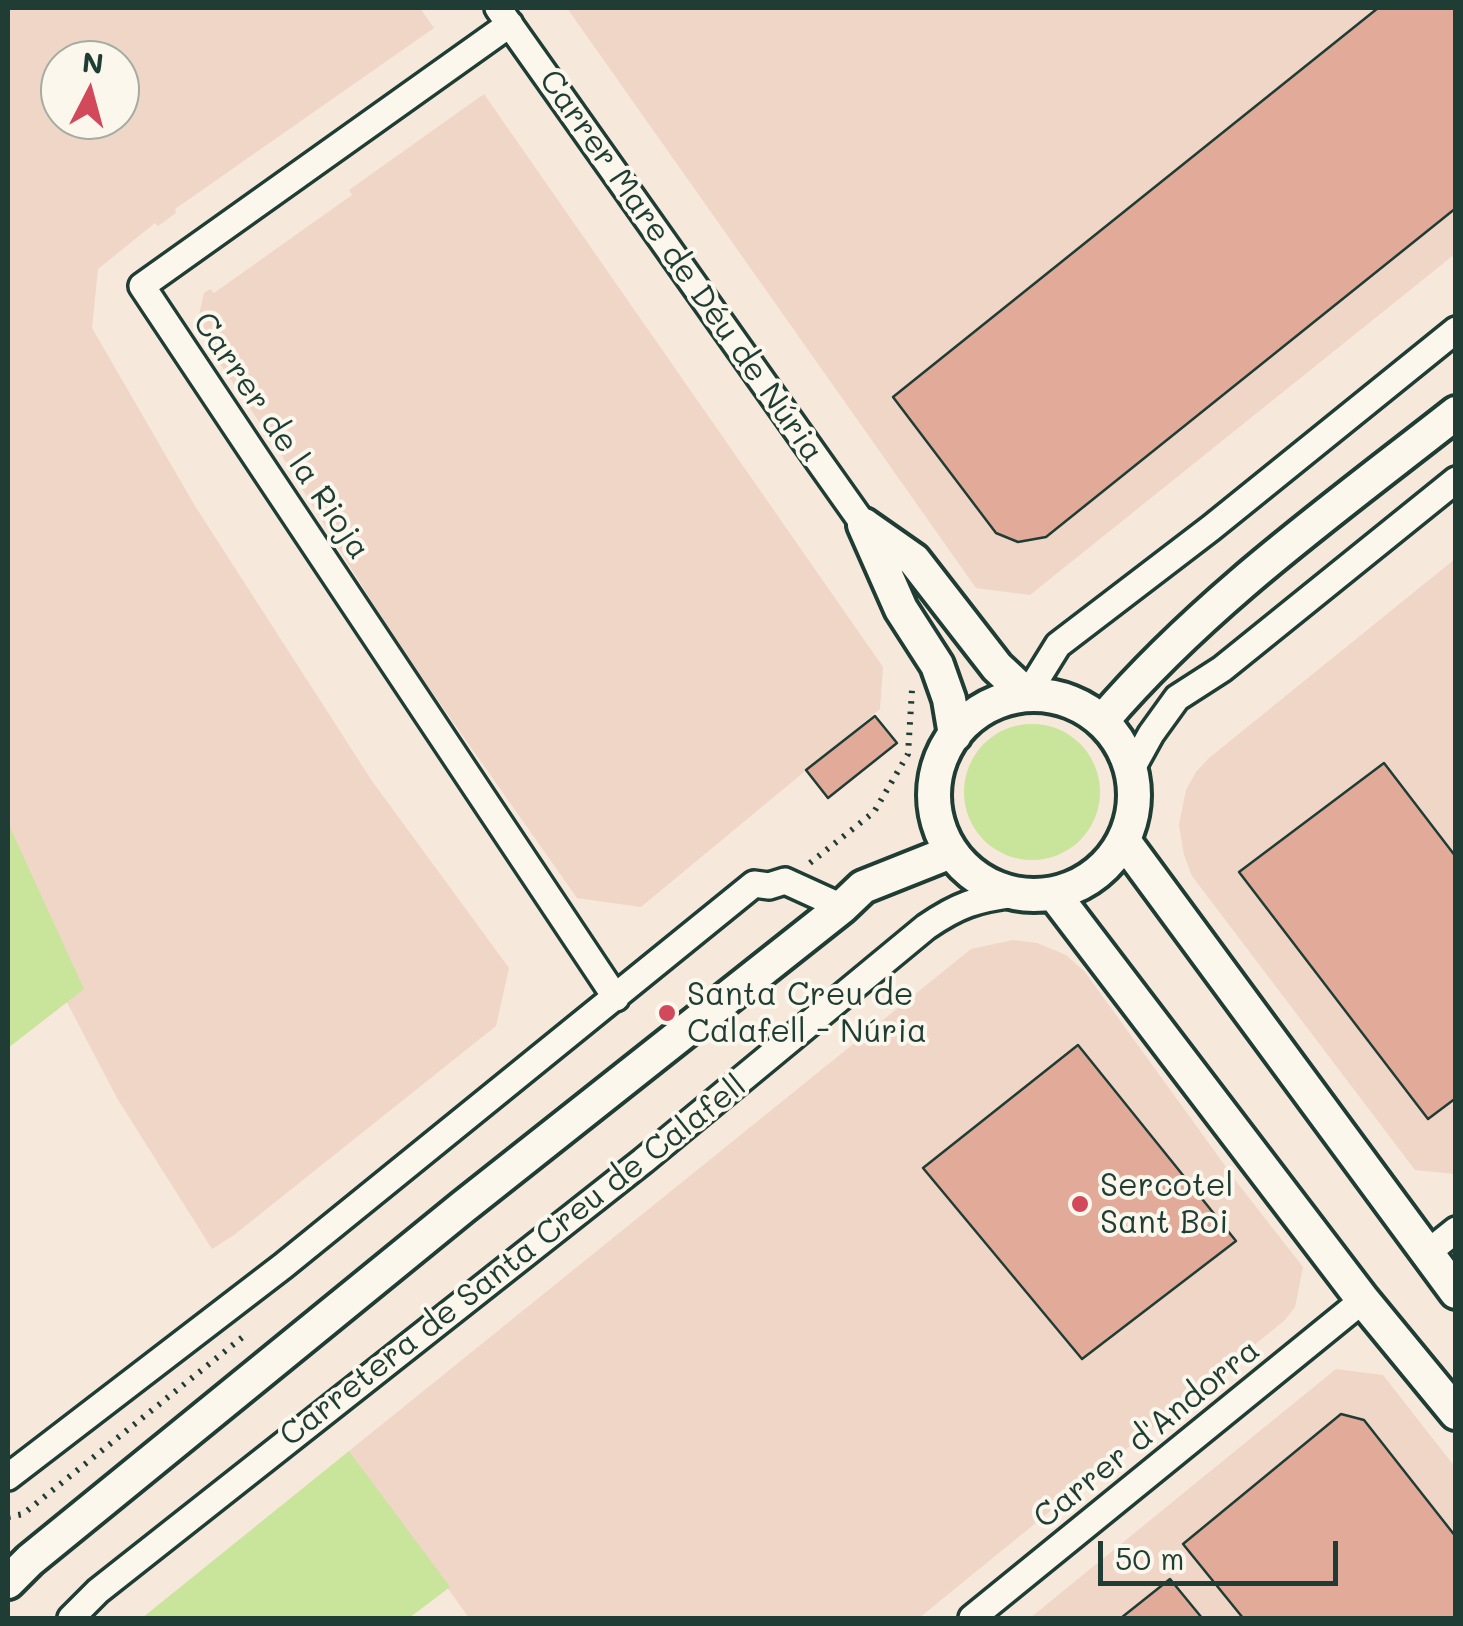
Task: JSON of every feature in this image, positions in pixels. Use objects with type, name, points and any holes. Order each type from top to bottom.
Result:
[{"type":"street","name":"Carrer Mare de Déu de Núria","points":[[504,16],[864,525]]},
{"type":"street","name":"Carrer de la Rioja","points":[[504,16],[142,286],[616,998]]},
{"type":"street","points":[[1027,695],[1058,645],[1211,528],[1456,330]]},
{"type":"street","points":[[1103,720],[1150,666],[1210,613],[1297,538],[1456,413]]},
{"type":"street","points":[[1130,772],[1176,698],[1222,669],[1456,480]]},
{"type":"street","points":[[864,525],[914,560],[997,666],[1027,695]]},
{"type":"street","points":[[864,525],[901,609],[937,665],[955,735]]},
{"type":"street","points":[[1027,695],[1061,698],[1103,720],[1126,753],[1135,796],[1124,841],[1096,874],[1054,894],[1015,894],[975,877],[951,852],[938,828],[933,790],[942,754],[965,722],[994,703],[1027,695]]},
{"type":"street","points":[[1124,841],[1456,1292]]},
{"type":"street","name":"Carretera de Santa Creu de Calafell","points":[[8,1582],[463,1207],[863,888],[951,852]]},
{"type":"street","points":[[8,1477],[283,1266],[754,884],[769,886],[785,881],[842,907]]},
{"type":"street","name":"Carretera de Santa Creu de Calafell","points":[[71,1618],[98,1591],[628,1173],[926,927],[952,909],[976,899],[1015,894]]},
{"type":"street","points":[[1054,894],[1363,1300],[1456,1413]]},
{"type":"street","points":[[1426,1254],[1456,1230]]},
{"type":"street","name":"Carrer d'Andorra","points":[[972,1618],[1363,1300]]},
{"type":"shaded area","points":[[8,8],[420,8],[434,28],[175,209],[176,213],[158,226],[155,223],[98,269],[92,328],[195,506],[372,781],[509,968],[496,1026],[212,1249],[117,1098],[41,953],[8,874]]},
{"type":"shaded area","points":[[567,8],[1455,8],[1455,254],[1030,595],[976,588]]},
{"type":"shaded area","points":[[484,94],[883,667],[880,709],[641,907],[577,898],[396,641],[282,456],[196,328],[204,293],[210,289],[214,293],[352,195],[349,190]]},
{"type":"shaded area","points":[[1455,559],[1455,1174],[1415,1170],[1192,876],[1179,825],[1186,790],[1209,758]]},
{"type":"shaded area","points":[[1013,940],[1037,943],[1066,955],[1085,972],[1303,1267],[1295,1307],[1285,1320],[919,1618],[469,1618],[349,1451],[971,949]]},
{"type":"shaded area","points":[[1336,1369],[1383,1375],[1455,1467],[1455,1618],[1030,1618]]},
{"type":"green space","points":[[1032,724],[1058,729],[1080,744],[1095,766],[1100,792],[1095,818],[1080,840],[1058,855],[1032,860],[1006,855],[984,840],[969,818],[964,792],[969,766],[984,744],[1006,729]]},
{"type":"green space","points":[[8,823],[84,989],[8,1048]]},
{"type":"green space","points":[[349,1451],[450,1587],[409,1618],[142,1618]]},
{"type":"building","points":[[1378,8],[1456,8],[1456,208],[1046,537],[1018,542],[996,533],[893,397]]},
{"type":"building","points":[[875,716],[897,743],[828,798],[806,770]]},
{"type":"building","points":[[1384,763],[1456,857],[1456,1098],[1428,1119],[1239,872]]},
{"type":"building","name":"Sercotel Sant Boi","points":[[1078,1045],[1236,1241],[1082,1359],[923,1168]]},
{"type":"building","points":[[1341,1414],[1364,1420],[1456,1537],[1456,1618],[1243,1618],[1183,1544]]},
{"type":"building","points":[[1170,1579],[1202,1618],[1121,1618]]},
{"type":"place","name":"Santa Creu de Calafell - Núria","points":[[667,1013]]},
{"type":"place","name":"Sercotel Sant Boi","points":[[1080,1204]]}]
